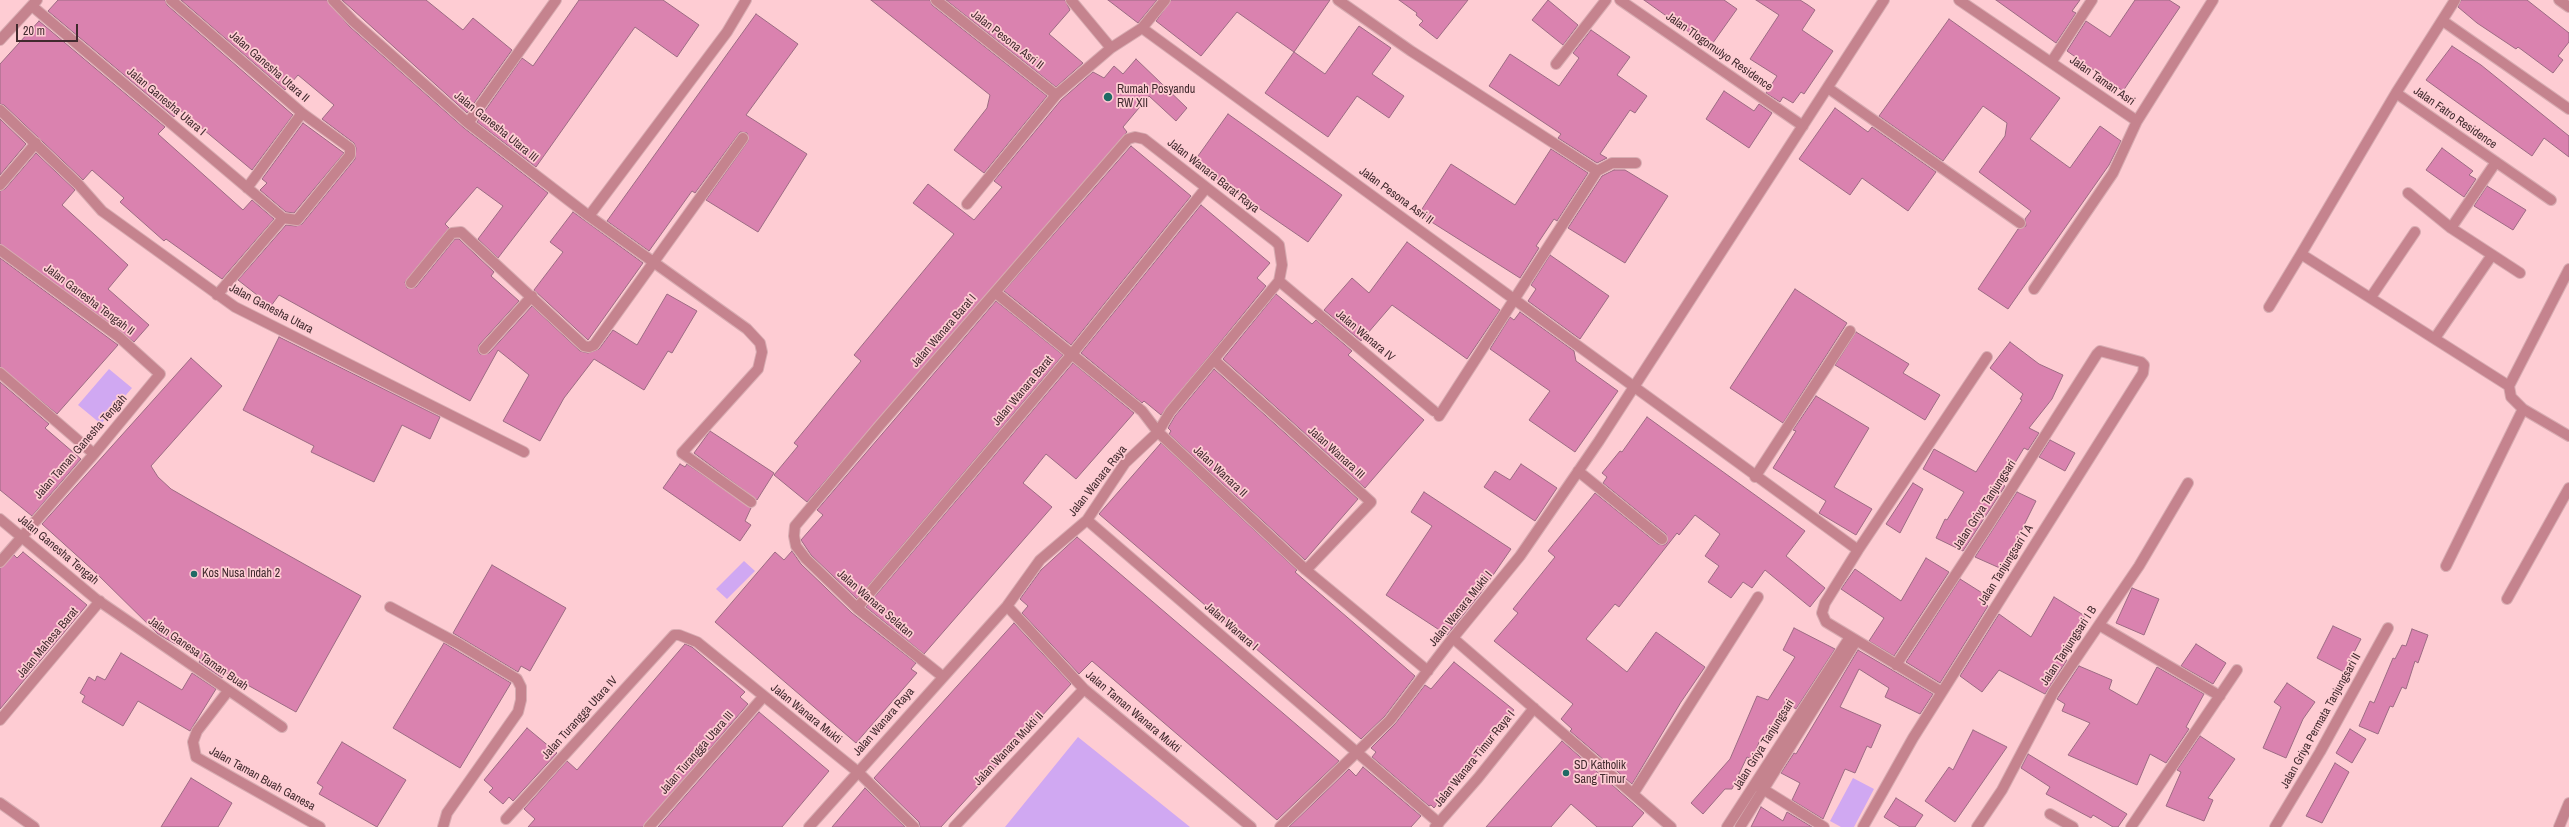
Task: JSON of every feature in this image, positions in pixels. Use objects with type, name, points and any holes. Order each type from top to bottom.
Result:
[{"type":"street","name":"Jalan Ganesha Utara II","points":[[171,0],[302,113],[350,148],[351,151],[297,220],[283,218]]},
{"type":"street","name":"Jalan Ganesha Utara III","points":[[333,0],[353,21],[468,123],[589,216],[747,329],[760,343],[762,352],[758,369],[682,453],[751,502]]},
{"type":"street","points":[[468,123],[556,0]]},
{"type":"street","points":[[589,216],[727,32],[746,0]]},
{"type":"street","points":[[1071,0],[1112,48]]},
{"type":"street","points":[[967,204],[1056,95],[1112,48],[1142,28],[1165,0]]},
{"type":"street","points":[[1338,0],[1417,55],[1597,171]]},
{"type":"street","points":[[1556,64],[1606,0]]},
{"type":"street","name":"Jalan Tlogomulyo Residence","points":[[1620,0],[1803,126]]},
{"type":"street","name":"Jalan Wanara Mukti I","points":[[1280,827],[1358,754],[1390,720],[1520,556],[1635,385],[1884,0]]},
{"type":"street","name":"Jalan Taman Asri","points":[[1959,0],[2052,61],[2137,121]]},
{"type":"street","name":"Jalan Taman Asri","points":[[2052,61],[2092,0]]},
{"type":"street","points":[[2034,289],[2113,173],[2137,121],[2213,0]]},
{"type":"street","name":"Jalan Fatro Residence","points":[[2455,0],[2396,93],[2551,200]]},
{"type":"street","points":[[2559,0],[2569,7]]},
{"type":"street","name":"Jalan Pesona Asri II","points":[[941,2],[1056,95]]},
{"type":"street","points":[[0,40],[35,3]]},
{"type":"street","name":"Jalan Ganesha Utara I","points":[[35,3],[283,218]]},
{"type":"street","points":[[2442,21],[2569,108]]},
{"type":"street","name":"Jalan Pesona Asri II","points":[[1142,28],[1635,385],[1755,477],[1858,550]]},
{"type":"street","points":[[1828,88],[2020,223]]},
{"type":"street","points":[[2269,307],[2396,93]]},
{"type":"street","name":"Jalan Ganesha Utara","points":[[0,110],[79,184],[102,211],[235,307],[524,452]]},
{"type":"street","points":[[247,188],[302,113]]},
{"type":"street","name":"Jalan Wanara Barat Raya","points":[[1128,139],[1135,137],[1144,139],[1279,245],[1282,265],[1279,281]]},
{"type":"street","points":[[411,283],[452,233],[462,232],[584,346],[589,347],[594,344],[652,261],[743,138]]},
{"type":"street","name":"Jalan Wanara Barat I","points":[[796,546],[794,536],[795,526],[1128,139]]},
{"type":"street","points":[[0,185],[36,143]]},
{"type":"street","points":[[2451,228],[2496,162]]},
{"type":"street","points":[[1515,299],[1597,171],[1612,163],[1636,163]]},
{"type":"street","name":"Jalan Wanara Barat","points":[[857,608],[1072,354],[1206,188]]},
{"type":"street","points":[[2408,193],[2451,228],[2520,273]]},
{"type":"street","points":[[217,295],[283,218]]},
{"type":"street","points":[[2371,297],[2415,232]]},
{"type":"street","name":"Jalan Ganesha Tengah II","points":[[0,250],[119,337],[160,374]]},
{"type":"street","points":[[2301,254],[2371,297],[2509,386]]},
{"type":"street","points":[[2435,338],[2492,255]]},
{"type":"street","points":[[2569,269],[2509,386],[2511,397],[2523,409],[2569,436]]},
{"type":"street","name":"Jalan Wanara IV","points":[[1279,281],[1437,414],[1515,299]]},
{"type":"street","name":"Jalan Wanara Raya","points":[[809,827],[942,676],[1007,606],[1040,560],[1088,520],[1125,463],[1158,432],[1170,412],[1279,281]]},
{"type":"street","name":"Jalan Wanara II","points":[[996,292],[1142,411],[1158,432],[1306,570],[1428,671]]},
{"type":"street","points":[[484,349],[532,296]]},
{"type":"street","points":[[1755,477],[1850,331]]},
{"type":"street","name":"Jalan Tanjungsari I A","points":[[1864,827],[1913,738],[2144,369],[2142,362],[2100,351],[2095,357]]},
{"type":"street","points":[[1942,692],[1826,622],[1822,613],[1825,603],[1858,550],[1987,357]]},
{"type":"street","name":"Jalan Griya Tanjungsari","points":[[1896,665],[1989,524],[2095,357]]},
{"type":"street","name":"Jalan Wanara III","points":[[1214,360],[1371,502],[1306,570]]},
{"type":"street","points":[[0,373],[94,454]]},
{"type":"street","name":"Jalan Taman Ganesha Tengah","points":[[0,562],[94,454],[160,374]]},
{"type":"street","points":[[2446,566],[2523,409]]},
{"type":"street","points":[[1578,471],[1662,539]]},
{"type":"street","name":"Jalan Tanjungsari I B","points":[[1977,827],[2002,790],[2054,691],[2139,566],[2188,483]]},
{"type":"street","points":[[2507,599],[2569,488]]},
{"type":"street","name":"Jalan Ganesha Tengah","points":[[0,519],[100,601]]},
{"type":"street","name":"Jalan Wanara I","points":[[1088,520],[1358,754],[1437,825]]},
{"type":"street","name":"Jalan Wanara Selatan","points":[[796,546],[806,559],[857,608],[942,676]]},
{"type":"street","points":[[1633,794],[1758,597]]},
{"type":"street","name":"Jalan Ganesa Taman Buah","points":[[100,601],[282,727]]},
{"type":"street","name":"Jalan Mahesa Barat","points":[[0,720],[100,601]]},
{"type":"street","name":"Jalan Taman Wanara Mukti","points":[[1007,606],[1084,689],[1251,827]]},
{"type":"street","points":[[390,607],[459,644],[517,679],[521,687],[521,700],[518,712],[447,813],[443,827]]},
{"type":"street","points":[[2099,624],[2220,696]]},
{"type":"street","name":"Jalan Griya Permata Tanjungsari II","points":[[2275,827],[2320,752],[2388,628]]},
{"type":"street","name":"Jalan Wanara Mukti","points":[[674,635],[686,636],[697,642],[858,772],[914,827]]},
{"type":"street","name":"Jalan Turangga Utara IV","points":[[506,819],[674,635]]},
{"type":"street","points":[[1454,639],[1671,827]]},
{"type":"street","name":"Jalan Griya Tanjungsari","points":[[1727,827],[1759,787],[1853,639]]},
{"type":"street","points":[[2131,827],[2237,670]]},
{"type":"street","name":"Jalan Wanara Mukti II","points":[[954,827],[1084,689]]},
{"type":"street","name":"Jalan Taman Buah Ganesa","points":[[228,691],[197,731],[193,742],[196,757],[320,827]]},
{"type":"street","name":"Jalan Turangga Utara III","points":[[649,827],[764,696]]},
{"type":"street","name":"Jalan Wanara Timur Raya I","points":[[1437,825],[1478,778],[1534,708]]},
{"type":"street","points":[[1759,787],[1824,827]]},
{"type":"street","name":"Jalan Griya Tanjungsari","points":[[1740,827],[1759,787]]},
{"type":"street","points":[[0,803],[34,827]]},
{"type":"street","points":[[2559,827],[2569,803]]},
{"type":"street","points":[[2050,814],[2073,827]]},
{"type":"shaded area","points":[[109,369],[132,388],[101,424],[78,405]]},
{"type":"shaded area","points":[[744,561],[755,571],[727,599],[716,589]]},
{"type":"shaded area","points":[[1078,737],[1190,827],[1005,827]]},
{"type":"shaded area","points":[[1853,778],[1874,789],[1854,827],[1841,827],[1830,821]]},
{"type":"building","points":[[58,0],[165,0],[167,5],[293,115],[252,170],[180,110],[174,117],[48,11]]},
{"type":"building","points":[[181,0],[327,0],[349,26],[464,128],[548,193],[498,258],[478,239],[503,206],[477,187],[445,224],[449,228],[405,282],[407,288],[416,287],[455,239],[459,239],[494,272],[491,276],[519,301],[479,345],[478,351],[480,354],[489,353],[532,306],[580,351],[588,353],[599,349],[613,330],[637,345],[667,294],[697,311],[672,353],[668,351],[644,390],[594,359],[564,398],[540,441],[503,421],[529,375],[498,350],[470,401],[279,295],[271,306],[238,280],[286,225],[296,226],[302,224],[355,159],[356,148],[354,143],[322,119],[334,105],[298,75],[285,90]]},
{"type":"building","points":[[342,0],[426,0],[463,30],[473,18],[512,50],[467,113]]},
{"type":"building","points":[[579,0],[663,0],[699,25],[677,57],[635,27],[536,167],[477,122],[522,58],[533,66]]},
{"type":"building","points":[[871,0],[930,0],[932,5],[1047,96],[984,173],[954,150],[987,108],[990,95]]},
{"type":"building","points":[[946,0],[1065,0],[1070,10],[1049,34],[1083,63],[1056,87]]},
{"type":"building","points":[[1108,0],[1157,0],[1138,23]]},
{"type":"building","points":[[1171,0],[1330,0],[1294,52],[1237,12],[1201,56],[1156,21]]},
{"type":"building","points":[[1399,0],[1468,0],[1437,39],[1419,25],[1423,21],[1416,15],[1417,13]]},
{"type":"building","points":[[1548,0],[1578,25],[1563,45],[1532,20]]},
{"type":"building","points":[[1644,0],[1724,0],[1737,9],[1710,47]]},
{"type":"building","points":[[1756,0],[1800,0],[1808,5],[1815,10],[1802,30],[1833,51],[1804,94],[1801,92],[1793,103],[1783,97],[1780,102],[1766,93],[1777,76],[1750,59],[1779,15]]},
{"type":"building","points":[[1996,0],[2080,0],[2072,11],[2076,13],[2056,43]]},
{"type":"building","points":[[2135,0],[2169,0],[2180,7],[2123,91],[2067,51],[2086,21],[2110,37]]},
{"type":"building","points":[[2461,0],[2527,0],[2569,33],[2569,42],[2558,56],[2563,60],[2553,73],[2518,47],[2516,49],[2477,23],[2458,7]]},
{"type":"building","points":[[756,14],[798,44],[746,115],[807,154],[758,232],[706,200],[748,141],[747,133],[740,132],[695,193],[692,191],[649,251],[607,221]]},
{"type":"building","points":[[1949,19],[2060,98],[2030,139],[2070,168],[2100,126],[2121,141],[2109,165],[2008,309],[1978,289],[2018,229],[2026,226],[2025,219],[2031,211],[1979,172],[2005,136],[2007,123],[1983,106],[1943,161],[1879,116]]},
{"type":"building","points":[[39,21],[165,127],[158,134],[243,210],[252,200],[274,219],[222,279],[166,239],[164,241],[120,202],[124,198],[92,170],[83,180],[4,105],[0,104],[0,64]]},
{"type":"building","points":[[1359,26],[1391,48],[1372,74],[1404,96],[1389,118],[1357,96],[1328,137],[1265,93],[1294,52],[1325,74]]},
{"type":"building","points":[[1591,30],[1630,57],[1617,75],[1647,96],[1635,113],[1630,110],[1600,154],[1607,158],[1597,163],[1558,138],[1561,134],[1489,86],[1510,54],[1559,86],[1579,58],[1573,53]]},
{"type":"building","points":[[2452,46],[2481,65],[2569,136],[2569,157],[2544,138],[2532,156],[2426,80]]},
{"type":"building","points":[[1136,59],[1187,108],[1176,121],[1149,96],[1123,127],[1127,132],[807,502],[774,475],[798,446],[794,443],[861,361],[854,355],[954,234],[913,203],[928,184],[974,220],[1002,187],[994,181],[1061,100],[1093,72],[1104,78],[1114,66],[1123,74]]},
{"type":"building","points":[[1724,91],[1754,111],[1759,104],[1772,113],[1749,148],[1706,119]]},
{"type":"building","points":[[1835,108],[1868,132],[1872,127],[1936,172],[1908,211],[1862,178],[1850,195],[1799,159]]},
{"type":"building","points":[[1228,114],[1342,195],[1308,242],[1193,163]]},
{"type":"building","points":[[0,119],[26,144],[0,175]]},
{"type":"building","points":[[303,123],[344,153],[294,213],[286,212],[260,190],[267,183],[262,179]]},
{"type":"building","points":[[1131,146],[1191,196],[1071,345],[1004,291]]},
{"type":"building","points":[[2442,148],[2473,171],[2469,175],[2476,179],[2464,197],[2426,170]]},
{"type":"building","points":[[1551,149],[1588,173],[1557,221],[1554,219],[1536,246],[1539,248],[1520,278],[1422,216],[1422,209],[1451,164],[1515,205]]},
{"type":"building","points":[[36,153],[75,190],[62,205],[128,265],[108,289],[149,325],[134,342],[0,244],[0,191],[5,189]]},
{"type":"building","points":[[1614,170],[1625,170],[1668,196],[1625,263],[1568,228],[1602,176]]},
{"type":"building","points":[[2487,186],[2526,210],[2513,230],[2474,206]]},
{"type":"building","points":[[1201,205],[1270,263],[1257,278],[1266,286],[1161,415],[1144,401],[1142,403],[1081,353]]},
{"type":"building","points":[[573,212],[643,263],[588,340],[534,290],[563,252],[550,242]]},
{"type":"building","points":[[1407,242],[1500,310],[1467,359],[1392,305],[1361,341],[1324,310],[1352,278],[1369,293]]},
{"type":"building","points":[[1550,255],[1609,296],[1580,339],[1528,301],[1536,289],[1531,285]]},
{"type":"building","points":[[0,258],[118,345],[57,414],[0,367]]},
{"type":"building","points":[[1795,289],[1847,323],[1783,423],[1730,388]]},
{"type":"building","points":[[1276,294],[1312,324],[1316,320],[1352,351],[1348,355],[1424,420],[1365,488],[1223,359]]},
{"type":"building","points":[[996,301],[1063,355],[857,599],[811,555],[801,540],[823,515],[817,510]]},
{"type":"building","points":[[1520,312],[1574,351],[1576,361],[1618,391],[1575,452],[1529,420],[1550,391],[1490,349],[1510,317],[1514,320]]},
{"type":"building","points":[[1856,332],[1909,364],[1903,373],[1940,395],[1925,420],[1835,365]]},
{"type":"building","points":[[279,337],[440,417],[430,439],[402,425],[374,482],[311,452],[314,446],[243,410]]},
{"type":"building","points":[[2010,342],[2039,364],[2063,375],[2052,399],[2029,428],[2039,433],[2028,450],[2024,448],[2002,484],[2005,486],[1963,551],[1936,538],[1945,519],[1947,520],[1964,492],[1923,469],[1934,449],[1976,472],[2022,400],[2020,399],[2023,394],[1990,368]]},
{"type":"building","points":[[191,358],[222,386],[151,466],[158,477],[171,489],[361,596],[296,712],[226,673],[222,678],[199,662],[201,659],[158,634],[95,572],[42,524]]},
{"type":"building","points":[[1073,363],[1134,413],[1076,479],[1046,454],[1023,483],[1052,507],[924,654],[866,607]]},
{"type":"building","points":[[1214,369],[1358,499],[1305,560],[1169,434],[1171,431],[1168,428],[1175,416]]},
{"type":"building","points":[[0,382],[49,424],[45,428],[81,459],[32,516],[0,490]]},
{"type":"building","points":[[1816,396],[1869,428],[1834,487],[1872,509],[1856,535],[1819,513],[1826,501],[1773,468],[1796,431],[1793,430]]},
{"type":"building","points":[[1647,417],[1805,531],[1786,556],[1825,588],[1810,607],[1765,570],[1752,588],[1743,582],[1731,598],[1708,582],[1719,566],[1705,556],[1720,534],[1695,515],[1679,535],[1677,533],[1619,607],[1615,604],[1586,639],[1627,672],[1656,632],[1705,667],[1681,702],[1632,784],[1570,731],[1572,729],[1561,719],[1573,704],[1494,641],[1518,613],[1513,609],[1555,557],[1548,551],[1595,493],[1658,544],[1664,545],[1667,543],[1666,534],[1603,483],[1607,477],[1602,473],[1620,451],[1622,452]]},
{"type":"building","points":[[710,431],[774,473],[757,500],[694,453]]},
{"type":"building","points":[[2050,440],[2075,453],[2065,471],[2039,457]]},
{"type":"building","points":[[1161,443],[1297,570],[1295,572],[1415,676],[1385,716],[1361,739],[1099,514]]},
{"type":"building","points":[[680,464],[685,467],[687,464],[751,508],[745,521],[751,525],[740,541],[663,488]]},
{"type":"building","points":[[1521,464],[1557,488],[1535,521],[1484,487],[1495,471],[1510,480]]},
{"type":"building","points":[[1913,483],[1923,489],[1900,533],[1886,524]]},
{"type":"building","points":[[1424,492],[1511,549],[1480,594],[1447,635],[1386,595],[1432,526],[1411,512]]},
{"type":"building","points":[[2017,492],[2036,501],[2002,569],[1975,557]]},
{"type":"building","points":[[1077,537],[1339,761],[1277,820],[1092,661],[1079,674],[1022,613],[1028,606],[1020,599],[1041,570]]},
{"type":"building","points":[[792,551],[801,564],[852,613],[916,663],[911,669],[917,673],[856,743],[715,622],[775,552],[784,560]]},
{"type":"building","points":[[23,552],[87,605],[0,709],[0,568],[14,555],[17,558]]},
{"type":"building","points":[[1926,558],[1949,572],[1894,656],[1869,641],[1884,618],[1841,589],[1855,569],[1901,601]]},
{"type":"building","points":[[492,565],[566,608],[530,671],[521,666],[518,672],[453,633]]},
{"type":"building","points":[[1960,579],[1987,596],[1983,602],[1988,606],[1940,683],[1906,662]]},
{"type":"building","points":[[2132,588],[2159,599],[2144,635],[2116,623]]},
{"type":"building","points":[[2054,597],[2085,616],[2059,657],[2067,660],[2045,694],[1999,670],[1982,692],[1960,676],[1999,614],[2031,637]]},
{"type":"building","points":[[1014,623],[1071,684],[941,827],[920,827],[919,822],[874,778]]},
{"type":"building","points":[[2333,626],[2361,639],[2344,672],[2317,658]]},
{"type":"building","points":[[1794,628],[1835,649],[1796,709],[1785,702],[1768,744],[1760,740],[1752,759],[1747,757],[1732,789],[1725,789],[1703,814],[1691,803],[1730,759],[1757,696],[1768,700],[1795,657],[1783,650]]},
{"type":"building","points":[[2412,629],[2428,635],[2418,663],[2415,661],[2406,689],[2402,687],[2393,707],[2390,706],[2378,734],[2359,726],[2370,701],[2374,703],[2393,658],[2395,659],[2402,645],[2406,646]]},
{"type":"building","points":[[444,643],[511,683],[460,768],[393,728]]},
{"type":"building","points":[[685,644],[692,647],[745,692],[740,697],[748,704],[643,827],[528,827],[535,819],[524,809],[567,761],[577,770]]},
{"type":"building","points":[[2196,644],[2226,663],[2213,684],[2181,666]]},
{"type":"building","points":[[1858,650],[1933,694],[1920,714],[1885,697],[1889,688],[1859,669],[1840,707],[1881,725],[1871,748],[1867,746],[1855,773],[1845,769],[1823,819],[1792,800],[1800,783],[1781,773],[1794,753],[1796,754]]},
{"type":"building","points":[[121,653],[182,690],[192,673],[216,689],[190,731],[138,701],[123,726],[82,702],[85,696],[80,693],[89,677],[95,681],[97,676],[105,680]]},
{"type":"building","points":[[1454,662],[1514,710],[1434,808],[1431,805],[1429,806],[1372,757],[1376,752],[1371,748],[1395,724],[1425,685],[1431,689]]},
{"type":"building","points":[[2079,666],[2112,680],[2109,689],[2137,705],[2157,667],[2204,694],[2186,727],[2189,729],[2166,763],[2150,754],[2137,785],[2068,755],[2090,723],[2062,711],[2065,704],[2057,699]]},
{"type":"building","points":[[2287,683],[2315,702],[2303,719],[2286,758],[2263,748],[2281,707],[2274,702]]},
{"type":"building","points":[[759,712],[829,771],[782,827],[658,827]]},
{"type":"building","points":[[527,728],[557,753],[513,801],[509,797],[503,804],[489,792],[493,788],[484,780]]},
{"type":"building","points":[[2350,729],[2366,739],[2352,763],[2336,753]]},
{"type":"building","points":[[1973,730],[2007,747],[1955,822],[1925,801],[1949,767],[1953,770]]},
{"type":"building","points":[[2200,736],[2235,759],[2208,798],[2213,800],[2204,821],[2166,806],[2181,772],[2177,770]]},
{"type":"building","name":"SD Katholik Sang Timur","points":[[1562,741],[1644,813],[1632,827],[1597,827],[1571,804],[1551,827],[1486,827]]},
{"type":"building","points":[[342,742],[406,780],[377,827],[319,794],[323,787],[317,783]]},
{"type":"building","points":[[2028,754],[2127,814],[2118,827],[2113,827],[2093,815],[2091,818],[2046,794],[2050,787],[2021,768]]},
{"type":"building","points":[[2335,763],[2349,772],[2322,823],[2306,816]]},
{"type":"building","points":[[1363,767],[1421,816],[1411,827],[1289,827],[1349,769],[1356,776]]},
{"type":"building","points":[[191,778],[232,803],[218,827],[161,827]]},
{"type":"building","points":[[865,788],[905,827],[832,827]]},
{"type":"building","points":[[1896,798],[1923,815],[1915,827],[1900,827],[1884,817]]},
{"type":"building","points":[[1761,807],[1783,821],[1787,812],[1812,827],[1751,827]]},
{"type":"place","name":"Rumah Posyandu RW XII","points":[[1108,97]]},
{"type":"place","name":"Kos Nusa Indah 2","points":[[194,574]]},
{"type":"place","name":"SD Katholik Sang Timur","points":[[1566,773]]}]
